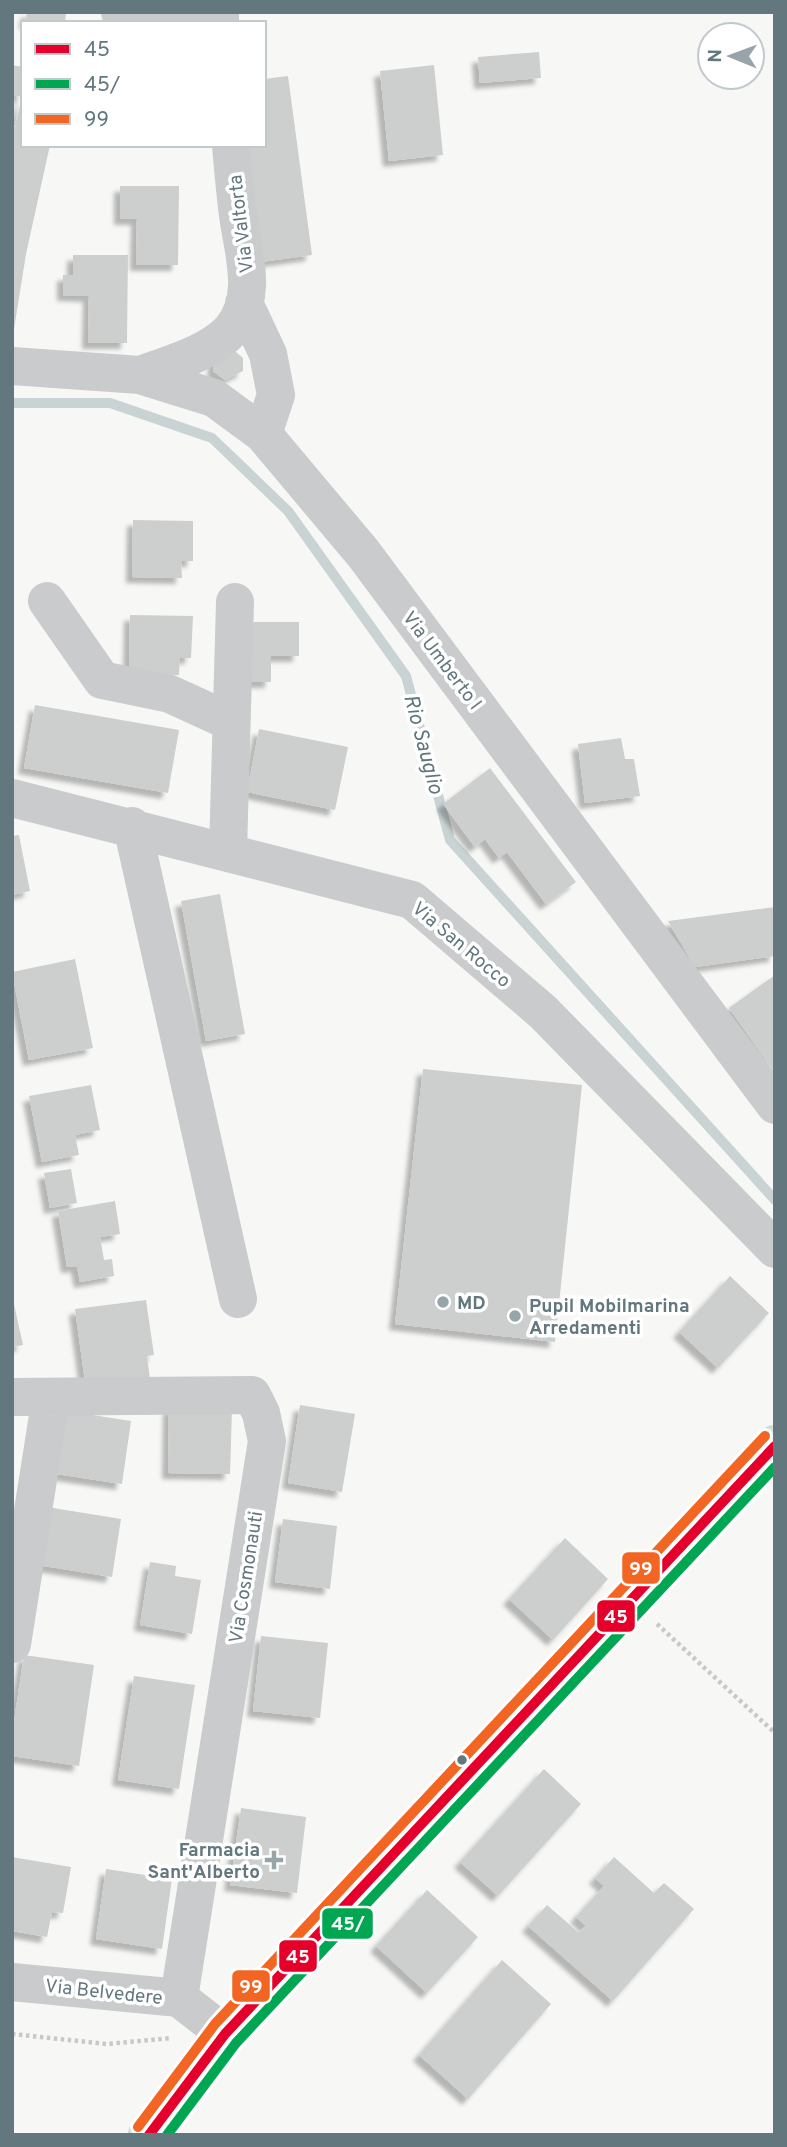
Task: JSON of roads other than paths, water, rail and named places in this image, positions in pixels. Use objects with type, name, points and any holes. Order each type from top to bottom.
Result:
[{"type":"main road","points":[[149,2135],[200,2015],[630,1599],[775,1446]]},
{"type":"street","points":[[120,12],[179,21]]},
{"type":"street","name":"Via Valtorta","points":[[139,376],[196,354],[231,330],[244,303],[249,276],[238,216],[231,147]]},
{"type":"street","points":[[244,303],[268,354],[276,395],[263,434]]},
{"type":"street","name":"Via Umberto I","points":[[12,366],[139,376],[214,398],[263,434],[363,553],[775,1105]]},
{"type":"street","points":[[47,601],[102,680],[170,694],[232,722]]},
{"type":"street","points":[[228,852],[235,602]]},
{"type":"street","name":"Via San Rocco","points":[[12,798],[132,826],[412,900],[543,1012],[775,1249]]},
{"type":"street","points":[[132,826],[238,1298]]},
{"type":"street","name":"Via Cosmonauti","points":[[12,1397],[252,1395],[261,1413],[267,1441],[200,2015]]},
{"type":"street","points":[[12,1644],[51,1396]]},
{"type":"street","name":"Via Belvedere","points":[[12,1982],[200,2015]]},
{"type":"waterway","name":"Rio Sauglio","points":[[12,403],[110,403],[212,438],[288,511],[406,676],[450,840],[775,1200]]},
{"type":"place","name":"MD","points":[[443,1302]]},
{"type":"place","name":"Pupil Mobilmarina Arredamenti","points":[[515,1316]]},
{"type":"place","name":"Farmacia Sant'Alberto","points":[[274,1860]]}]
